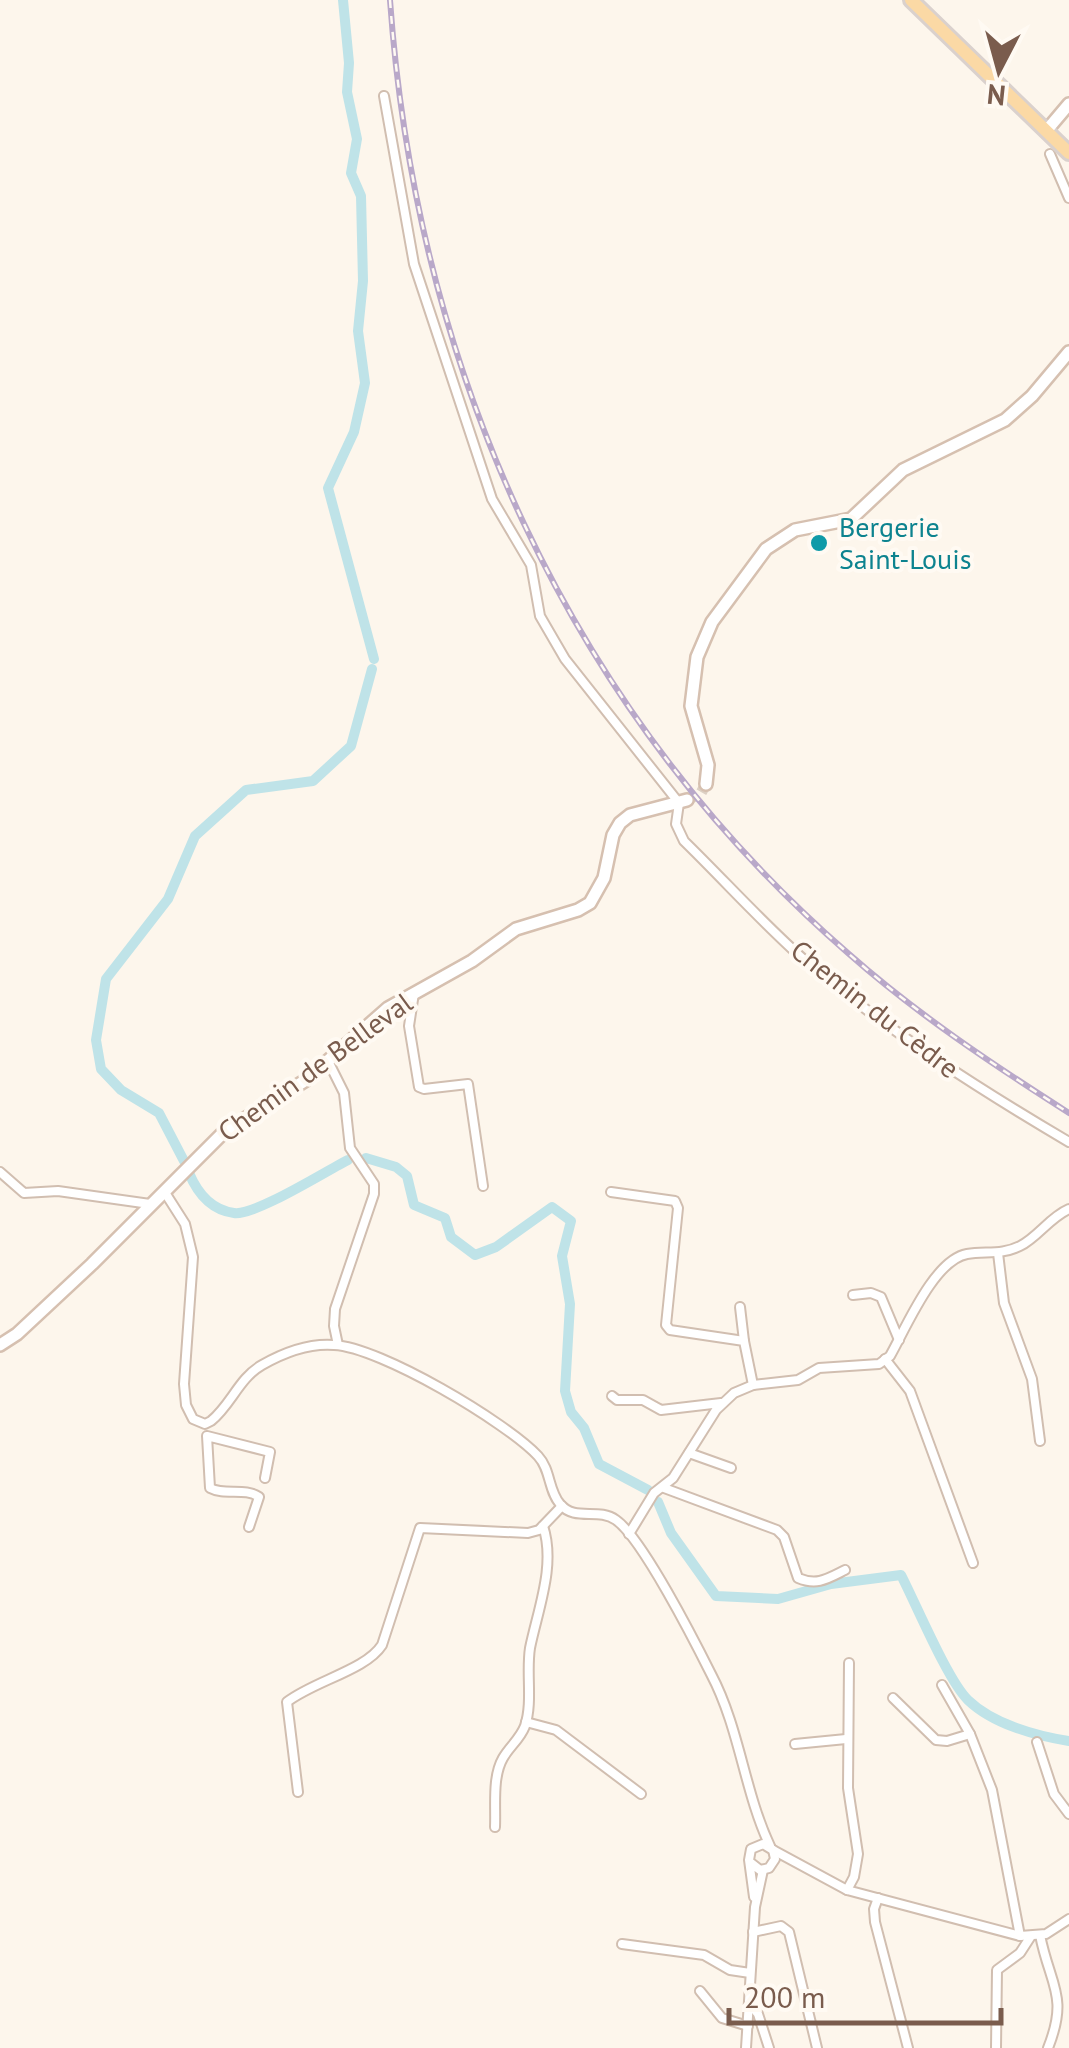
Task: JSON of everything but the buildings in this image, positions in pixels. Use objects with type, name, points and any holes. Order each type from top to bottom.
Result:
[{"type":"main road","points":[[910,0],[1067,150]]},
{"type":"street","points":[[384,96],[414,264],[492,499],[531,566],[540,616],[564,659],[683,802]]},
{"type":"street","points":[[1047,130],[1069,104]]},
{"type":"street","points":[[1050,154],[1069,198]]},
{"type":"street","points":[[706,784],[708,764],[691,706],[697,657],[712,622],[766,548],[796,530],[852,519],[903,470],[1005,420],[1032,396],[1069,352]]},
{"type":"street","name":"Chemin de Belleval","points":[[0,1344],[80,1276],[224,1132],[292,1090],[374,1018],[472,961],[516,929],[590,903],[604,878],[620,823],[630,814],[683,802]]},
{"type":"street","name":"Chemin du Cèdre","points":[[683,802],[676,824],[684,842],[808,963],[959,1075],[1069,1142]]},
{"type":"street","points":[[414,993],[409,1026],[419,1087],[424,1090],[468,1084],[483,1186]]},
{"type":"street","points":[[328,1061],[344,1092],[350,1148],[374,1184],[374,1194],[335,1308],[338,1344]]},
{"type":"street","points":[[0,1172],[24,1193],[58,1191],[150,1204]]},
{"type":"street","points":[[164,1191],[185,1224],[193,1256],[184,1384],[186,1405],[193,1419],[205,1424],[212,1422],[246,1378],[265,1363],[300,1349],[338,1344],[358,1349],[434,1385],[490,1418],[538,1456],[562,1506],[581,1514],[607,1515],[629,1534],[713,1678],[734,1729],[759,1824],[772,1848],[774,1863]]},
{"type":"street","points":[[611,1192],[669,1199],[678,1204],[668,1328],[744,1341]]},
{"type":"street","points":[[629,1534],[654,1493],[663,1488],[734,1393],[754,1385],[798,1380],[819,1368],[864,1366],[885,1360],[937,1274],[952,1260],[966,1254],[998,1253],[1022,1246],[1069,1209]]},
{"type":"street","points":[[998,1253],[1004,1302],[1032,1379],[1040,1440]]},
{"type":"street","points":[[853,1294],[871,1292],[882,1297],[899,1340]]},
{"type":"street","points":[[740,1306],[754,1385]]},
{"type":"street","points":[[885,1360],[910,1391],[973,1563]]},
{"type":"street","points":[[612,1396],[617,1400],[647,1401],[661,1410],[723,1403]]},
{"type":"street","points":[[249,1527],[259,1498],[253,1493],[211,1489],[206,1436],[270,1452],[266,1478]]},
{"type":"street","points":[[689,1453],[730,1468]]},
{"type":"street","points":[[663,1488],[777,1530],[784,1537],[798,1578],[820,1582],[845,1570]]},
{"type":"street","points":[[298,1792],[287,1702],[376,1656],[420,1528],[528,1533],[543,1526],[562,1506]]},
{"type":"street","points":[[495,1827],[497,1774],[526,1722],[530,1649],[544,1596],[547,1549],[543,1526]]},
{"type":"street","points":[[847,1890],[858,1854],[848,1788],[848,1663]]},
{"type":"street","points":[[942,1685],[970,1734],[992,1790],[1020,1936]]},
{"type":"street","points":[[894,1698],[936,1740],[970,1734]]},
{"type":"street","points":[[526,1722],[556,1730],[641,1794]]},
{"type":"street","points":[[795,1744],[846,1739]]},
{"type":"street","points":[[1037,1742],[1054,1794],[1069,1814]]},
{"type":"street","points":[[755,1907],[749,1855],[756,1846],[759,1824]]},
{"type":"street","points":[[756,1846],[772,1848],[847,1890],[1020,1936],[1036,1936]]},
{"type":"street","points":[[746,2048],[755,1907],[762,1870],[774,1863],[791,1862]]},
{"type":"street","points":[[750,1864],[762,1870]]},
{"type":"street","points":[[878,1898],[875,1922],[908,2048]]},
{"type":"street","points":[[996,2048],[997,1970],[1036,1936],[1069,1919]]},
{"type":"street","points":[[754,1932],[780,1926],[790,1932],[817,2048]]},
{"type":"street","points":[[1036,1936],[1061,2008],[1060,2023],[1048,2048]]},
{"type":"street","points":[[622,1944],[704,1955],[730,1970],[750,1973]]},
{"type":"street","points":[[700,1991],[722,2018],[748,2026]]},
{"type":"street","points":[[749,2003],[758,2014],[769,2048]]},
{"type":"waterway","points":[[343,0],[349,63],[347,92],[357,139],[351,173],[361,196],[363,281],[358,331],[365,383],[354,432],[328,488],[374,659]]},
{"type":"waterway","points":[[184,1161],[159,1113],[121,1090],[101,1069],[96,1040],[106,979],[168,899],[195,836],[246,790],[313,781],[351,746],[372,669]]},
{"type":"waterway","points":[[366,1158],[396,1167],[407,1176],[414,1205],[445,1218],[451,1237],[475,1255],[496,1247],[552,1207],[571,1221],[562,1256],[570,1304],[565,1391],[571,1412],[584,1428],[599,1464],[648,1490]]},
{"type":"waterway","points":[[189,1173],[206,1199],[234,1213],[258,1208],[348,1160]]},
{"type":"waterway","points":[[658,1502],[671,1533],[716,1596],[778,1599],[831,1584],[901,1575],[942,1660],[968,1700],[1016,1728],[1069,1741]]},
{"type":"tunnel","points":[[687,800],[701,793],[706,784]]},
{"type":"railway","points":[[390,0],[406,137],[433,270],[473,399],[524,524],[587,642],[662,754],[750,858],[849,954],[901,997],[1069,1113]]},
{"type":"place","name":"Bergerie Saint-Louis","points":[[819,543]]}]
